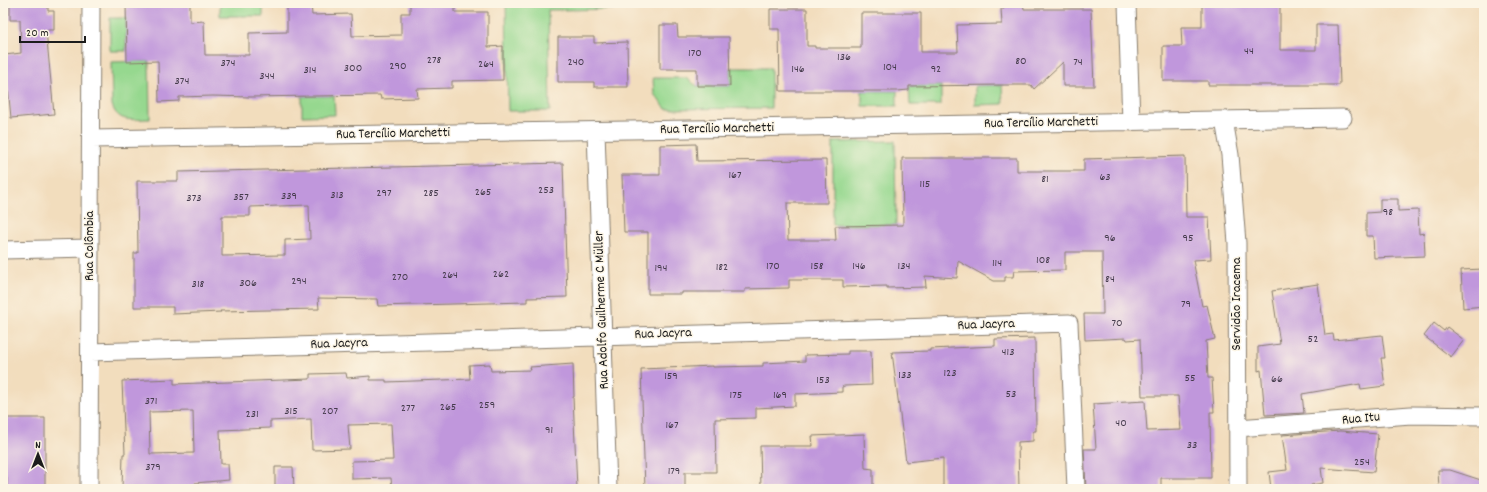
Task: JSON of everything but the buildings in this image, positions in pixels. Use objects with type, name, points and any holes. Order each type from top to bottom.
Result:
[{"type":"street","name":"Rua Colômbia","points":[[89,489],[91,3]]},
{"type":"street","points":[[1128,3],[1131,122]]},
{"type":"street","name":"Rua Tercílio Marchetti","points":[[91,139],[1343,118]]},
{"type":"street","name":"Servidão Iracema","points":[[1224,120],[1230,155],[1237,243],[1238,489]]},
{"type":"street","name":"Rua Adolfo Guilherme C Müller","points":[[596,131],[608,489]]},
{"type":"street","points":[[3,250],[90,248]]},
{"type":"street","name":"Rua Jacyra","points":[[90,352],[1069,323],[1076,489]]},
{"type":"street","name":"Rua Itu","points":[[1238,428],[1411,415],[1484,416]]},
{"type":"green space","points":[[220,3],[263,3],[263,16],[220,16]]},
{"type":"green space","points":[[506,3],[638,3],[638,9],[548,10],[550,111],[508,111]]},
{"type":"green space","points":[[110,18],[126,18],[126,51],[110,51]]},
{"type":"green space","points":[[149,61],[150,119],[132,120],[122,118],[118,115],[112,105],[111,62]]},
{"type":"green space","points":[[730,68],[771,68],[771,108],[666,109],[654,94],[653,78],[686,78],[697,86],[730,86]]},
{"type":"green space","points":[[1002,85],[1003,104],[975,105],[975,86]]},
{"type":"green space","points":[[909,86],[941,86],[941,105],[910,105]]},
{"type":"green space","points":[[862,91],[897,91],[897,106],[862,106]]},
{"type":"green space","points":[[302,96],[334,96],[335,115],[302,116]]},
{"type":"green space","points":[[895,141],[896,225],[833,225],[833,142]]}]
